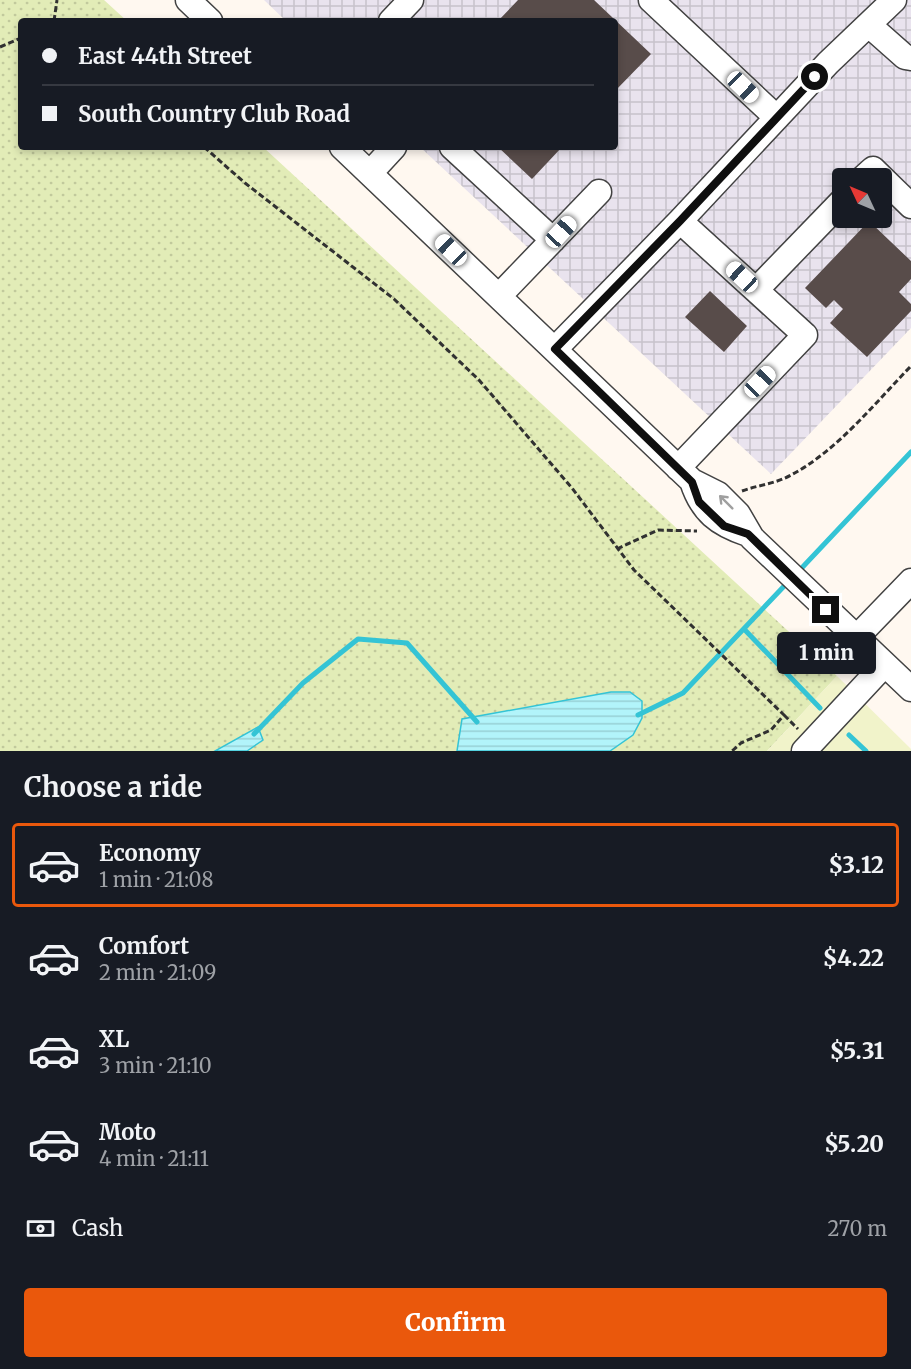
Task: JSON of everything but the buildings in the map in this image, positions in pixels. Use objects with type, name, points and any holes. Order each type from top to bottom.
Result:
[{"type":"street","points":[[188,0],[207,18]]},
{"type":"street","points":[[394,18],[411,0]]},
{"type":"street","points":[[651,0],[776,117]]},
{"type":"street","points":[[555,349],[680,221],[828,63],[870,26],[894,0]]},
{"type":"street","points":[[870,26],[905,57],[911,58]]},
{"type":"street","points":[[345,150],[685,475],[699,502],[724,526],[750,536],[911,689]]},
{"type":"street","points":[[370,173],[391,150]]},
{"type":"street","points":[[455,150],[553,240]]},
{"type":"street","points":[[892,188],[911,206]]},
{"type":"street","points":[[499,296],[599,192]]},
{"type":"street","points":[[756,290],[832,211]]},
{"type":"street","points":[[680,221],[805,335],[685,475]]},
{"type":"street","points":[[848,631],[911,580]]},
{"type":"street","points":[[804,751],[885,665]]},
{"type":"path","points":[[54,18],[57,0]]},
{"type":"path","points":[[0,47],[18,39]]},
{"type":"path","points":[[207,150],[245,183],[394,299],[480,380],[525,431],[617,549],[667,602],[784,716],[771,730],[741,743],[732,751]]},
{"type":"path","points":[[738,495],[745,489],[790,476],[810,463],[838,440],[911,366]]},
{"type":"path","points":[[617,549],[658,530],[694,532],[705,525]]},
{"type":"shaded area","points":[[264,0],[911,0],[911,328],[771,474],[423,150],[618,150],[618,18],[283,18]]},
{"type":"green space","points":[[0,0],[104,0],[124,18],[18,18],[18,150],[266,150],[837,676],[767,751],[0,751]]},
{"type":"green space","points":[[837,676],[911,749],[911,751],[767,751]]},
{"type":"water","points":[[611,692],[630,692],[642,701],[642,718],[633,735],[610,751],[457,751],[462,719]]},
{"type":"water","points":[[258,727],[263,740],[247,751],[215,751]]},
{"type":"waterway","points":[[797,573],[911,452]]},
{"type":"waterway","points":[[638,715],[683,693],[788,582]]},
{"type":"waterway","points":[[744,629],[820,708]]},
{"type":"waterway","points":[[254,734],[303,683],[358,639],[407,643],[477,722]]},
{"type":"waterway","points":[[849,735],[866,751]]},
{"type":"route","points":[[815,77],[680,221],[555,349],[692,482],[699,502],[724,526],[748,534],[826,610]]}]
